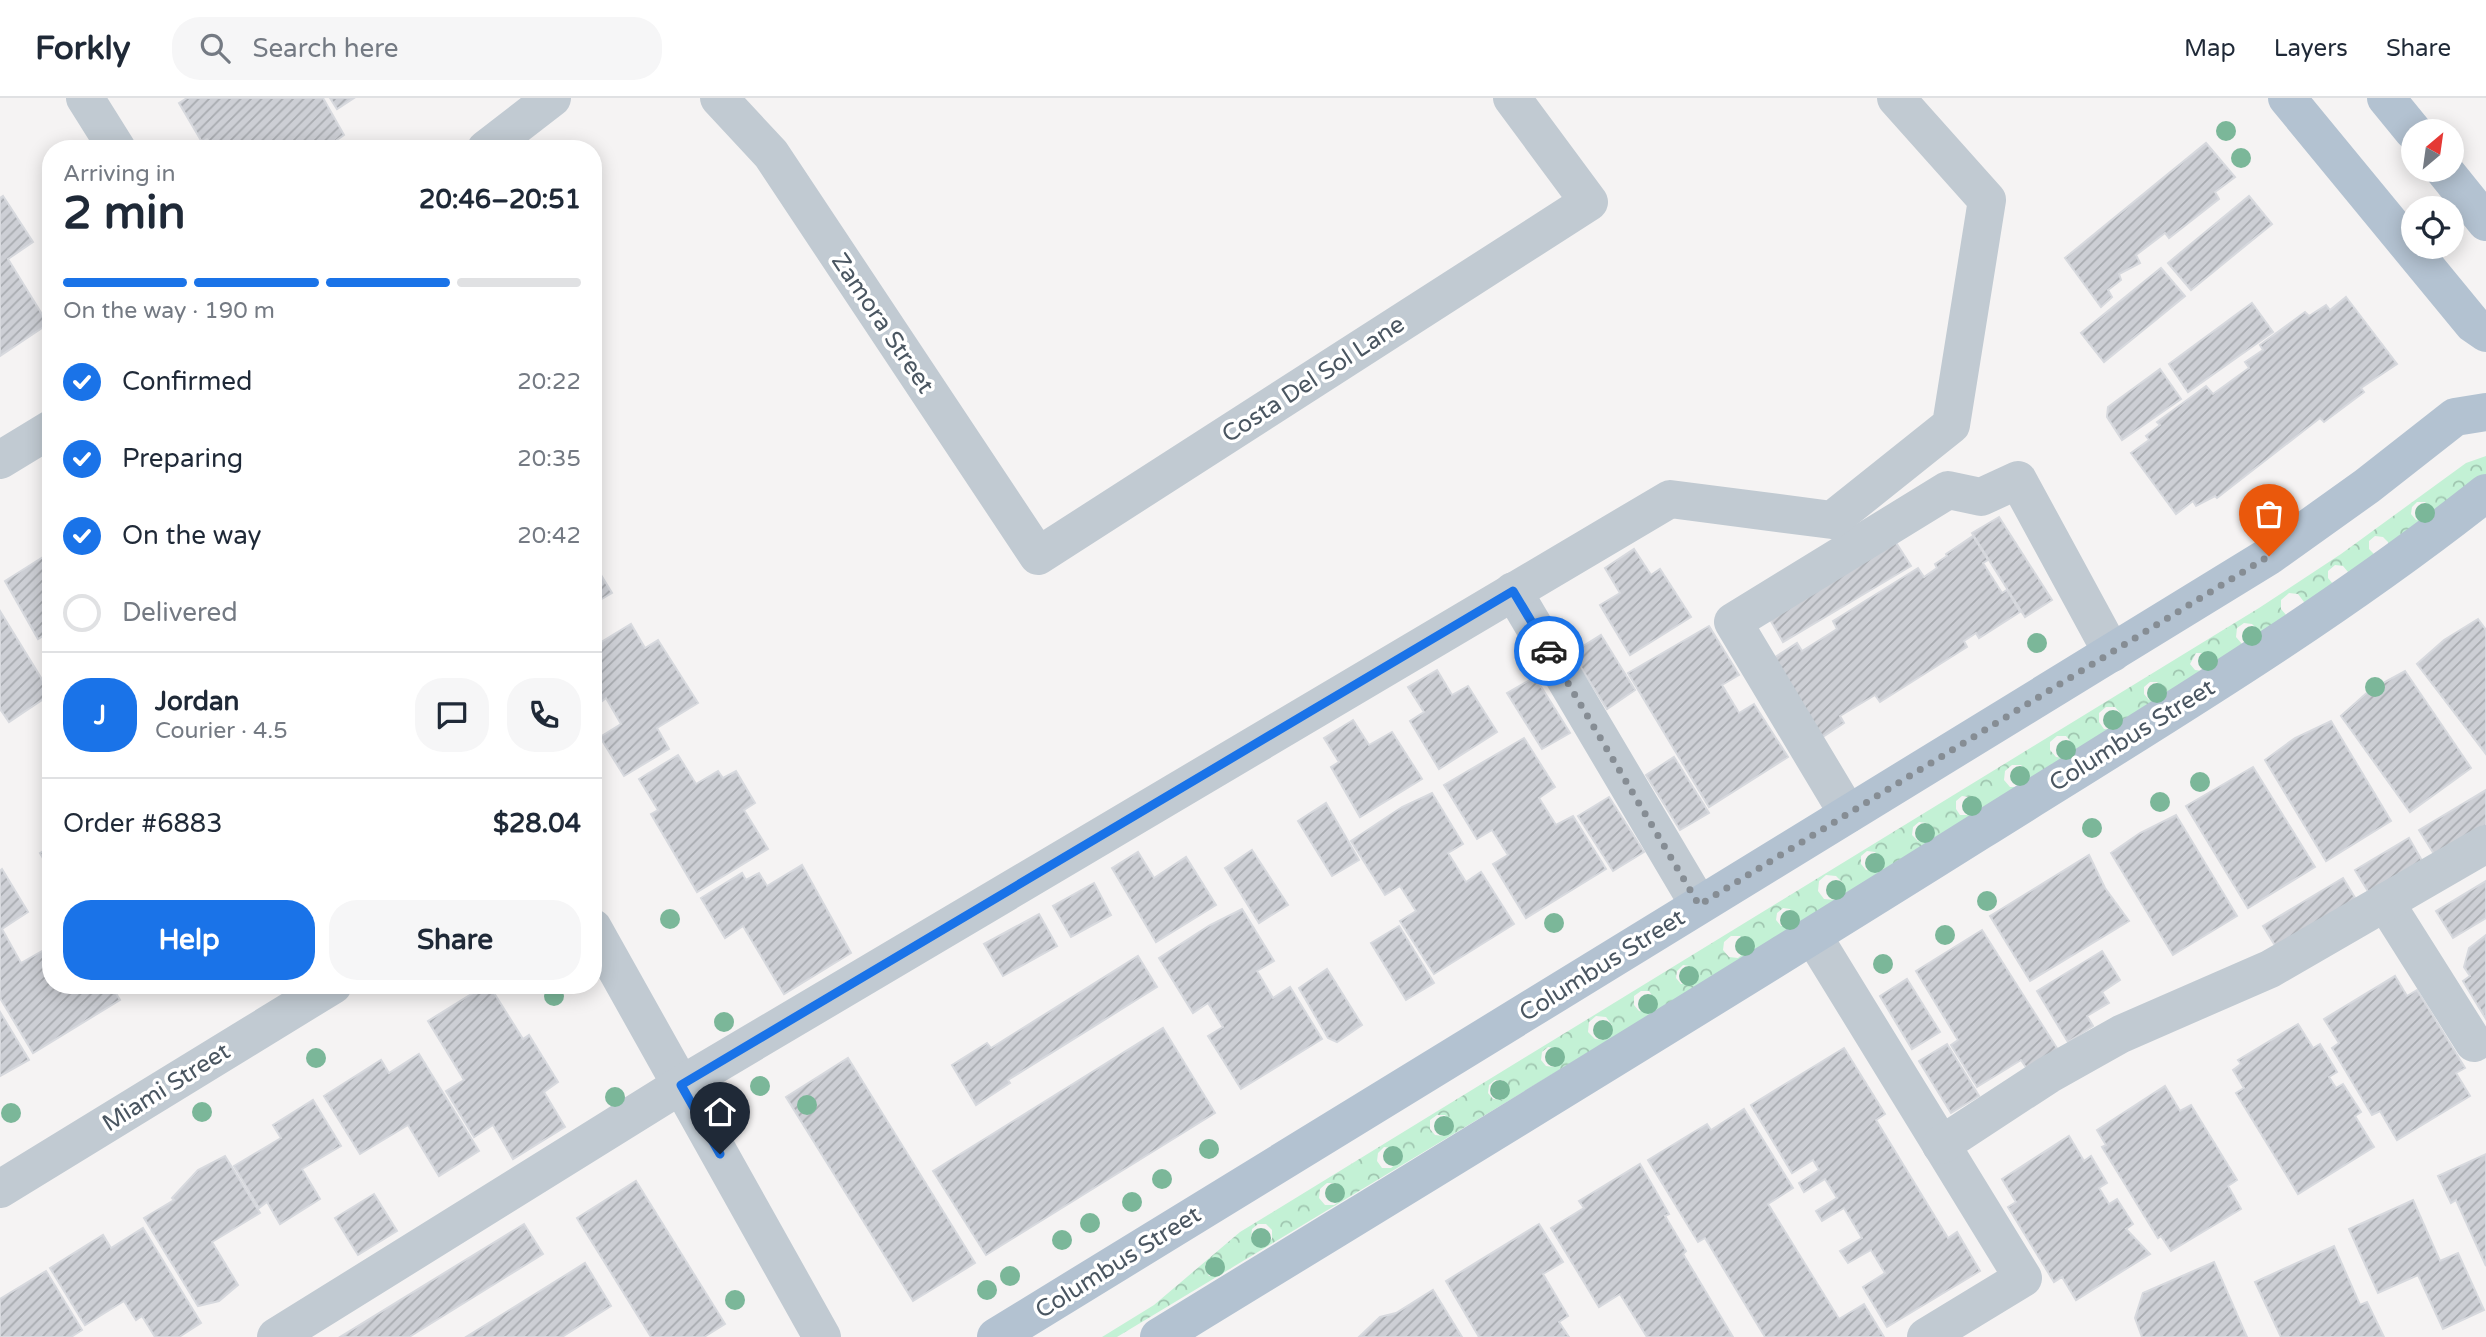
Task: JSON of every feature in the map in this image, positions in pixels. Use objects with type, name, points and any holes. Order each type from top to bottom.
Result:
[{"type":"main road","points":[[2287,98],[2473,324],[2486,333]]},
{"type":"main road","points":[[2386,98],[2403,119]]},
{"type":"main road","points":[[2454,182],[2486,222]]},
{"type":"main road","name":"Columbus Street","points":[[996,1337],[2269,556],[2367,486],[2455,417],[2486,412]]},
{"type":"main road","name":"Columbus Street","points":[[1159,1337],[1813,936],[2316,620],[2414,550],[2486,493]]},
{"type":"street","points":[[85,98],[111,140]]},
{"type":"street","points":[[498,140],[552,98]]},
{"type":"street","name":"Zamora Street","points":[[719,98],[771,154],[1038,556]]},
{"type":"street","name":"Costa Del Sol Lane","points":[[1038,556],[1589,202],[1512,98]]},
{"type":"street","points":[[276,1337],[681,1085],[1670,499],[1832,520],[1951,425],[1987,200],[1896,98]]},
{"type":"street","points":[[0,460],[42,434]]},
{"type":"street","points":[[1848,814],[1733,622],[1948,490],[1981,497],[2018,480],[2112,653]]},
{"type":"street","points":[[1513,591],[1699,905]]},
{"type":"street","points":[[1941,1145],[2048,1075],[2121,1034],[2270,969],[2486,844]]},
{"type":"street","points":[[2385,902],[2474,1043]]},
{"type":"street","points":[[1813,936],[2023,1278],[1926,1337]]},
{"type":"street","points":[[602,944],[822,1337]]},
{"type":"street","name":"Miami Street","points":[[0,1189],[318,994]]},
{"type":"green space","points":[[2486,456],[2486,483],[2294,622],[2025,789],[1117,1337],[1102,1337],[1154,1305],[1240,1232],[2259,608],[2341,554],[2466,463]],"holes":[[[2417,502],[2425,502],[2430,508],[2430,516],[2424,521],[2416,520],[2411,514],[2412,507]],[[2375,536],[2383,537],[2388,542],[2388,550],[2382,555],[2374,554],[2369,549],[2369,541]],[[2335,565],[2343,566],[2348,572],[2347,579],[2341,585],[2333,584],[2328,578],[2328,571]],[[2289,593],[2298,594],[2304,602],[2303,611],[2297,617],[2287,616],[2281,609],[2281,600]],[[2244,623],[2252,624],[2258,630],[2257,639],[2250,645],[2242,644],[2236,637],[2237,628]],[[2196,653],[2204,653],[2209,659],[2203,671],[2195,670],[2190,664]],[[2150,682],[2157,682],[2162,688],[2161,695],[2156,700],[2149,700],[2144,694],[2144,687]],[[2106,707],[2115,707],[2121,714],[2120,723],[2114,730],[2104,729],[2099,722],[2099,713]],[[2057,736],[2066,736],[2072,743],[2072,752],[2065,758],[2056,757],[2050,750],[2050,742]],[[2012,765],[2021,765],[2027,772],[2026,782],[2019,787],[2010,787],[2004,780],[2005,771]],[[1962,796],[1970,797],[1975,802],[1974,810],[1968,815],[1960,815],[1956,809],[1956,801]],[[1919,822],[1927,823],[1932,829],[1926,842],[1918,841],[1912,835],[1913,827]],[[1867,851],[1875,852],[1880,858],[1880,866],[1874,871],[1866,870],[1861,864],[1861,856]],[[1826,875],[1836,876],[1843,883],[1842,893],[1835,900],[1824,899],[1818,891],[1819,881]],[[1783,908],[1790,909],[1794,915],[1794,922],[1789,926],[1781,926],[1776,920],[1777,913]],[[1731,936],[1740,936],[1746,943],[1745,952],[1738,958],[1729,957],[1723,950],[1724,942]],[[1683,965],[1690,966],[1696,972],[1695,979],[1689,984],[1681,984],[1676,978],[1677,971]],[[1641,991],[1649,991],[1654,998],[1654,1006],[1648,1012],[1639,1011],[1634,1005],[1634,996]],[[1596,1016],[1606,1017],[1612,1025],[1611,1034],[1604,1040],[1595,1039],[1588,1032],[1589,1022]],[[1548,1047],[1556,1048],[1561,1054],[1560,1062],[1554,1067],[1546,1066],[1541,1060],[1542,1052]],[[1495,1080],[1503,1080],[1508,1087],[1508,1094],[1502,1100],[1493,1099],[1488,1093],[1489,1085]],[[1437,1115],[1445,1115],[1451,1122],[1450,1130],[1444,1136],[1435,1135],[1430,1129],[1430,1120]],[[1384,1147],[1392,1148],[1398,1154],[1397,1163],[1391,1168],[1382,1168],[1377,1161],[1378,1153]],[[1327,1183],[1336,1183],[1342,1190],[1341,1200],[1334,1205],[1325,1205],[1319,1198],[1320,1189]],[[1258,1224],[1266,1224],[1272,1230],[1272,1239],[1265,1244],[1257,1244],[1251,1238],[1252,1229]],[[1210,1259],[1222,1265],[1216,1276],[1209,1276],[1205,1270],[1205,1264]]]},
{"type":"building","points":[[187,98],[323,98],[344,135],[337,140],[201,140],[179,103]]},
{"type":"building","points":[[330,98],[354,98],[337,109]]},
{"type":"building","points":[[2206,143],[2235,177],[2215,192],[2219,199],[2169,238],[2165,233],[2136,255],[2140,263],[2119,274],[2121,280],[2108,290],[2112,297],[2101,307],[2065,258]]},
{"type":"building","points":[[3,196],[33,242],[8,259],[42,314],[42,328],[0,356],[0,198]]},
{"type":"building","points":[[2249,196],[2272,224],[2191,290],[2168,263]]},
{"type":"building","points":[[2161,268],[2185,296],[2104,362],[2081,333]]},
{"type":"building","points":[[2346,297],[2397,364],[2361,388],[2364,392],[2324,422],[2320,418],[2217,498],[2215,496],[2196,506],[2193,501],[2176,514],[2131,453],[2149,440],[2146,436],[2160,425],[2157,422],[2206,386],[2213,394],[2249,368],[2245,362],[2263,350],[2260,345],[2305,312],[2309,316],[2326,305],[2330,310]]},
{"type":"building","points":[[2252,303],[2273,332],[2188,392],[2169,364]]},
{"type":"building","points":[[2160,369],[2181,399],[2122,440],[2107,417],[2108,407]]},
{"type":"building","points":[[1999,517],[2052,600],[2025,617],[1972,533]]},
{"type":"building","points":[[1973,536],[1988,560],[1983,563],[2002,593],[2007,590],[2020,612],[1979,638],[1976,633],[1964,641],[1967,647],[1880,702],[1875,695],[1840,716],[1844,723],[1821,738],[1769,661],[1797,643],[1802,651],[1837,629],[1833,621],[1918,568],[1924,577],[1937,568],[1935,564],[1947,556],[1946,554]]},
{"type":"building","points":[[1895,541],[1911,566],[1783,642],[1768,616]]},
{"type":"building","points":[[1634,549],[1651,575],[1660,569],[1691,617],[1630,655],[1600,605],[1620,593],[1605,568]]},
{"type":"building","points":[[42,558],[42,637],[38,639],[5,581]]},
{"type":"building","points":[[602,577],[612,593],[602,599]]},
{"type":"building","points":[[0,611],[42,679],[42,700],[9,722],[0,709]]},
{"type":"building","points":[[2478,619],[2486,630],[2486,754],[2417,664],[2444,640]]},
{"type":"building","points":[[631,624],[645,648],[658,640],[698,703],[657,728],[669,749],[624,776],[602,740],[602,736],[621,724],[606,698],[602,701],[602,642]]},
{"type":"building","points":[[1709,626],[1739,675],[1722,685],[1739,713],[1754,704],[1788,757],[1709,807],[1628,673]]},
{"type":"building","points":[[1601,635],[1635,690],[1607,709],[1572,653]]},
{"type":"building","points":[[1437,670],[1452,695],[1468,686],[1497,732],[1439,769],[1410,721],[1424,712],[1408,687]]},
{"type":"building","points":[[2405,671],[2471,768],[2410,812],[2341,716],[2370,690]]},
{"type":"building","points":[[1535,677],[1570,733],[1542,749],[1507,693]]},
{"type":"building","points":[[1353,720],[1369,745],[1392,732],[1422,779],[1360,817],[1331,767],[1339,762],[1324,738]]},
{"type":"building","points":[[2331,721],[2391,821],[2326,861],[2265,760],[2295,738]]},
{"type":"building","points":[[1524,738],[1555,787],[1539,798],[1556,825],[1573,816],[1606,869],[1526,918],[1493,864],[1508,855],[1492,830],[1477,839],[1444,785]]},
{"type":"building","points":[[678,755],[696,784],[718,771],[723,778],[736,771],[755,803],[744,810],[768,849],[697,892],[651,814],[658,810],[639,779]]},
{"type":"building","points":[[1674,757],[1709,813],[1680,830],[1646,775]]},
{"type":"building","points":[[2253,767],[2315,867],[2248,908],[2186,806]]},
{"type":"building","points":[[2486,790],[2486,829],[2437,859],[2419,830]]},
{"type":"building","points":[[1432,793],[1463,844],[1448,853],[1466,882],[1481,872],[1514,924],[1434,974],[1400,921],[1416,911],[1400,886],[1385,895],[1351,841],[1402,807]]},
{"type":"building","points":[[1609,797],[1644,852],[1613,871],[1578,816]]},
{"type":"building","points":[[1326,803],[1359,860],[1332,876],[1298,821]]},
{"type":"building","points":[[2176,815],[2237,916],[2173,955],[2111,853],[2140,833]]},
{"type":"building","points":[[2409,838],[2425,866],[2372,898],[2355,870]]},
{"type":"building","points":[[1252,850],[1288,905],[1259,923],[1225,868]]},
{"type":"building","points":[[1138,852],[1154,878],[1186,857],[1216,905],[1156,942],[1112,868]]},
{"type":"building","points":[[2089,855],[2105,888],[2129,921],[2030,981],[1990,916]]},
{"type":"building","points":[[802,865],[851,953],[784,994],[743,926],[725,938],[701,898],[742,873],[746,880],[759,873],[767,886]]},
{"type":"building","points":[[2,869],[28,912],[2,929],[21,963],[42,951],[42,994],[116,994],[120,1000],[33,1053],[0,998]]},
{"type":"building","points":[[2343,878],[2360,906],[2281,955],[2263,926]]},
{"type":"building","points":[[2486,881],[2486,918],[2453,938],[2436,911]]},
{"type":"building","points":[[1094,883],[1111,915],[1071,937],[1053,906]]},
{"type":"building","points":[[1242,909],[1274,961],[1257,971],[1273,998],[1290,987],[1322,1039],[1241,1089],[1208,1036],[1223,1027],[1208,1003],[1193,1013],[1159,958],[1210,925]]},
{"type":"building","points":[[1039,914],[1057,946],[1003,976],[984,944]]},
{"type":"building","points":[[1399,926],[1434,983],[1406,1000],[1371,943]]},
{"type":"building","points":[[1982,930],[2060,1053],[2029,1072],[2021,1060],[1977,1087],[1951,1045],[1958,1040],[1916,971]]},
{"type":"building","points":[[2486,935],[2486,1019],[2463,981],[2470,976],[2464,967],[2469,948]]},
{"type":"building","points":[[2102,951],[2120,980],[2102,992],[2109,1003],[2087,1016],[2093,1026],[2068,1042],[2037,991]]},
{"type":"building","points":[[1138,956],[1157,987],[1008,1080],[1010,1083],[976,1105],[952,1065],[987,1043],[991,1048]]},
{"type":"building","points":[[1327,969],[1362,1025],[1337,1042],[1328,1038],[1299,988]]},
{"type":"building","points":[[2395,976],[2407,996],[2417,990],[2465,1068],[2456,1073],[2470,1096],[2397,1140],[2380,1111],[2372,1115],[2332,1048],[2339,1043],[2324,1019]]},
{"type":"building","points":[[1907,979],[1940,1032],[1912,1049],[1880,996]]},
{"type":"building","points":[[472,994],[495,994],[523,1039],[529,1035],[558,1082],[544,1092],[565,1127],[513,1159],[493,1125],[474,1137],[446,1091],[464,1080],[428,1021]]},
{"type":"building","points":[[0,1012],[29,1060],[0,1076]]},
{"type":"building","points":[[2298,1024],[2313,1048],[2320,1044],[2337,1072],[2329,1077],[2336,1088],[2343,1084],[2361,1112],[2355,1116],[2374,1147],[2298,1194],[2236,1093],[2244,1088],[2233,1070],[2241,1064],[2238,1060]]},
{"type":"building","points":[[1163,1028],[1215,1113],[986,1255],[933,1171]]},
{"type":"building","points":[[1947,1044],[1979,1096],[1951,1113],[1919,1061]]},
{"type":"building","points":[[1844,1048],[1885,1114],[1876,1120],[1948,1238],[1957,1232],[1980,1271],[1887,1327],[1863,1287],[1885,1273],[1871,1250],[1848,1263],[1840,1251],[1862,1238],[1844,1208],[1822,1221],[1816,1211],[1837,1198],[1825,1179],[1804,1192],[1799,1183],[1819,1170],[1813,1160],[1792,1173],[1751,1105]]},
{"type":"building","points":[[419,1054],[479,1151],[439,1176],[408,1125],[360,1154],[324,1096],[381,1060],[389,1073]]},
{"type":"building","points":[[848,1058],[975,1263],[913,1301],[786,1097]]},
{"type":"building","points":[[2165,1086],[2180,1111],[2191,1105],[2237,1180],[2228,1186],[2241,1209],[2171,1251],[2161,1236],[2158,1238],[2102,1147],[2106,1145],[2097,1130]]},
{"type":"building","points":[[313,1100],[341,1146],[302,1169],[320,1199],[280,1224],[267,1202],[259,1208],[234,1166],[281,1138],[273,1125]]},
{"type":"building","points":[[1744,1109],[1793,1188],[1768,1204],[1839,1319],[1864,1304],[1884,1337],[1765,1337],[1705,1238],[1698,1242],[1648,1160],[1707,1124],[1711,1130]]},
{"type":"building","points":[[2069,1136],[2084,1161],[2091,1156],[2107,1183],[2099,1188],[2109,1204],[2117,1199],[2133,1224],[2126,1229],[2150,1254],[2076,1300],[2062,1277],[2054,1282],[2008,1207],[2016,1202],[2002,1179]]},
{"type":"building","points":[[2486,1154],[2486,1266],[2456,1200],[2451,1203],[2438,1176]]},
{"type":"building","points":[[225,1156],[260,1213],[212,1242],[238,1285],[219,1301],[198,1306],[144,1218],[174,1200],[172,1198],[198,1170]]},
{"type":"building","points":[[1640,1164],[1669,1214],[1665,1216],[1686,1251],[1683,1254],[1733,1337],[1647,1337],[1620,1294],[1599,1307],[1551,1228],[1584,1208],[1579,1201]]},
{"type":"building","points":[[636,1181],[725,1324],[704,1337],[651,1337],[577,1218]]},
{"type":"building","points":[[374,1194],[397,1231],[358,1255],[335,1218]]},
{"type":"building","points":[[2413,1200],[2440,1261],[2458,1253],[2484,1310],[2443,1329],[2418,1275],[2378,1293],[2349,1229]]},
{"type":"building","points":[[524,1224],[543,1254],[409,1337],[340,1337]]},
{"type":"building","points":[[1539,1224],[1563,1262],[1543,1274],[1568,1316],[1559,1322],[1569,1337],[1479,1337],[1446,1281]]},
{"type":"building","points":[[143,1228],[201,1323],[179,1337],[155,1337],[142,1316],[136,1320],[124,1301],[85,1325],[50,1268],[103,1235],[111,1248]]},
{"type":"building","points":[[2334,1246],[2360,1305],[2367,1302],[2384,1337],[2281,1337],[2255,1282]]},
{"type":"building","points":[[2214,1262],[2247,1337],[2142,1337],[2135,1318],[2143,1293]]},
{"type":"building","points":[[585,1263],[611,1306],[562,1337],[466,1337]]},
{"type":"building","points":[[46,1271],[82,1330],[71,1337],[0,1337],[0,1299]]},
{"type":"building","points":[[1433,1290],[1462,1337],[1359,1337],[1380,1317],[1396,1313]]},
{"type":"way so far","points":[[1549,651],[1699,905],[2269,556]]},
{"type":"route","points":[[720,1154],[681,1085],[1513,591],[1549,651]]}]
